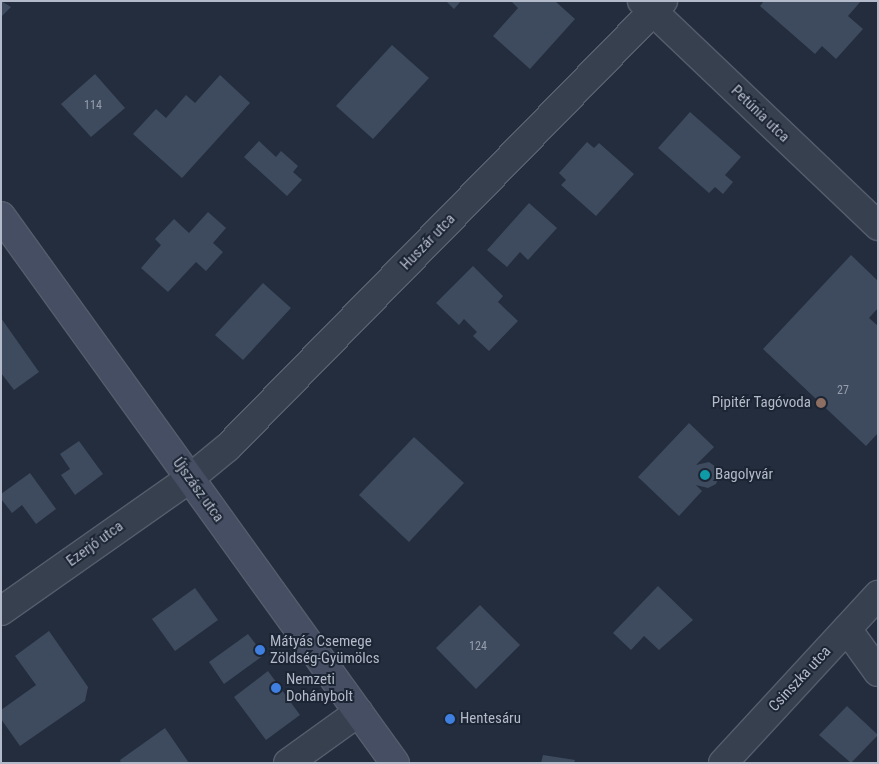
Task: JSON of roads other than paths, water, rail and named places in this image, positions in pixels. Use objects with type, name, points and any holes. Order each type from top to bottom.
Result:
[{"type":"street","name":"Petúnia utca","points":[[653,5],[878,226]]},
{"type":"street","name":"Huszár utca","points":[[190,479],[228,447],[653,5]]},
{"type":"street","name":"Újszász utca","points":[[5,230],[190,479],[395,763]]},
{"type":"street","name":"Ezerjó utca","points":[[1,611],[190,479]]},
{"type":"street","name":"Csinszka utca","points":[[723,763],[878,596]]},
{"type":"street","points":[[847,629],[878,672]]},
{"type":"street","points":[[288,763],[359,712]]},
{"type":"place","name":"Pipitér Tagóvoda","points":[[821,403]]},
{"type":"place","name":"Bagolyvár","points":[[705,475]]},
{"type":"place","name":"Mátyás Csemege Zöldség-Gyümölcs","points":[[260,650]]},
{"type":"place","name":"Nemzeti Dohánybolt","points":[[276,688]]},
{"type":"place","name":"Hentesáru","points":[[450,719]]}]
